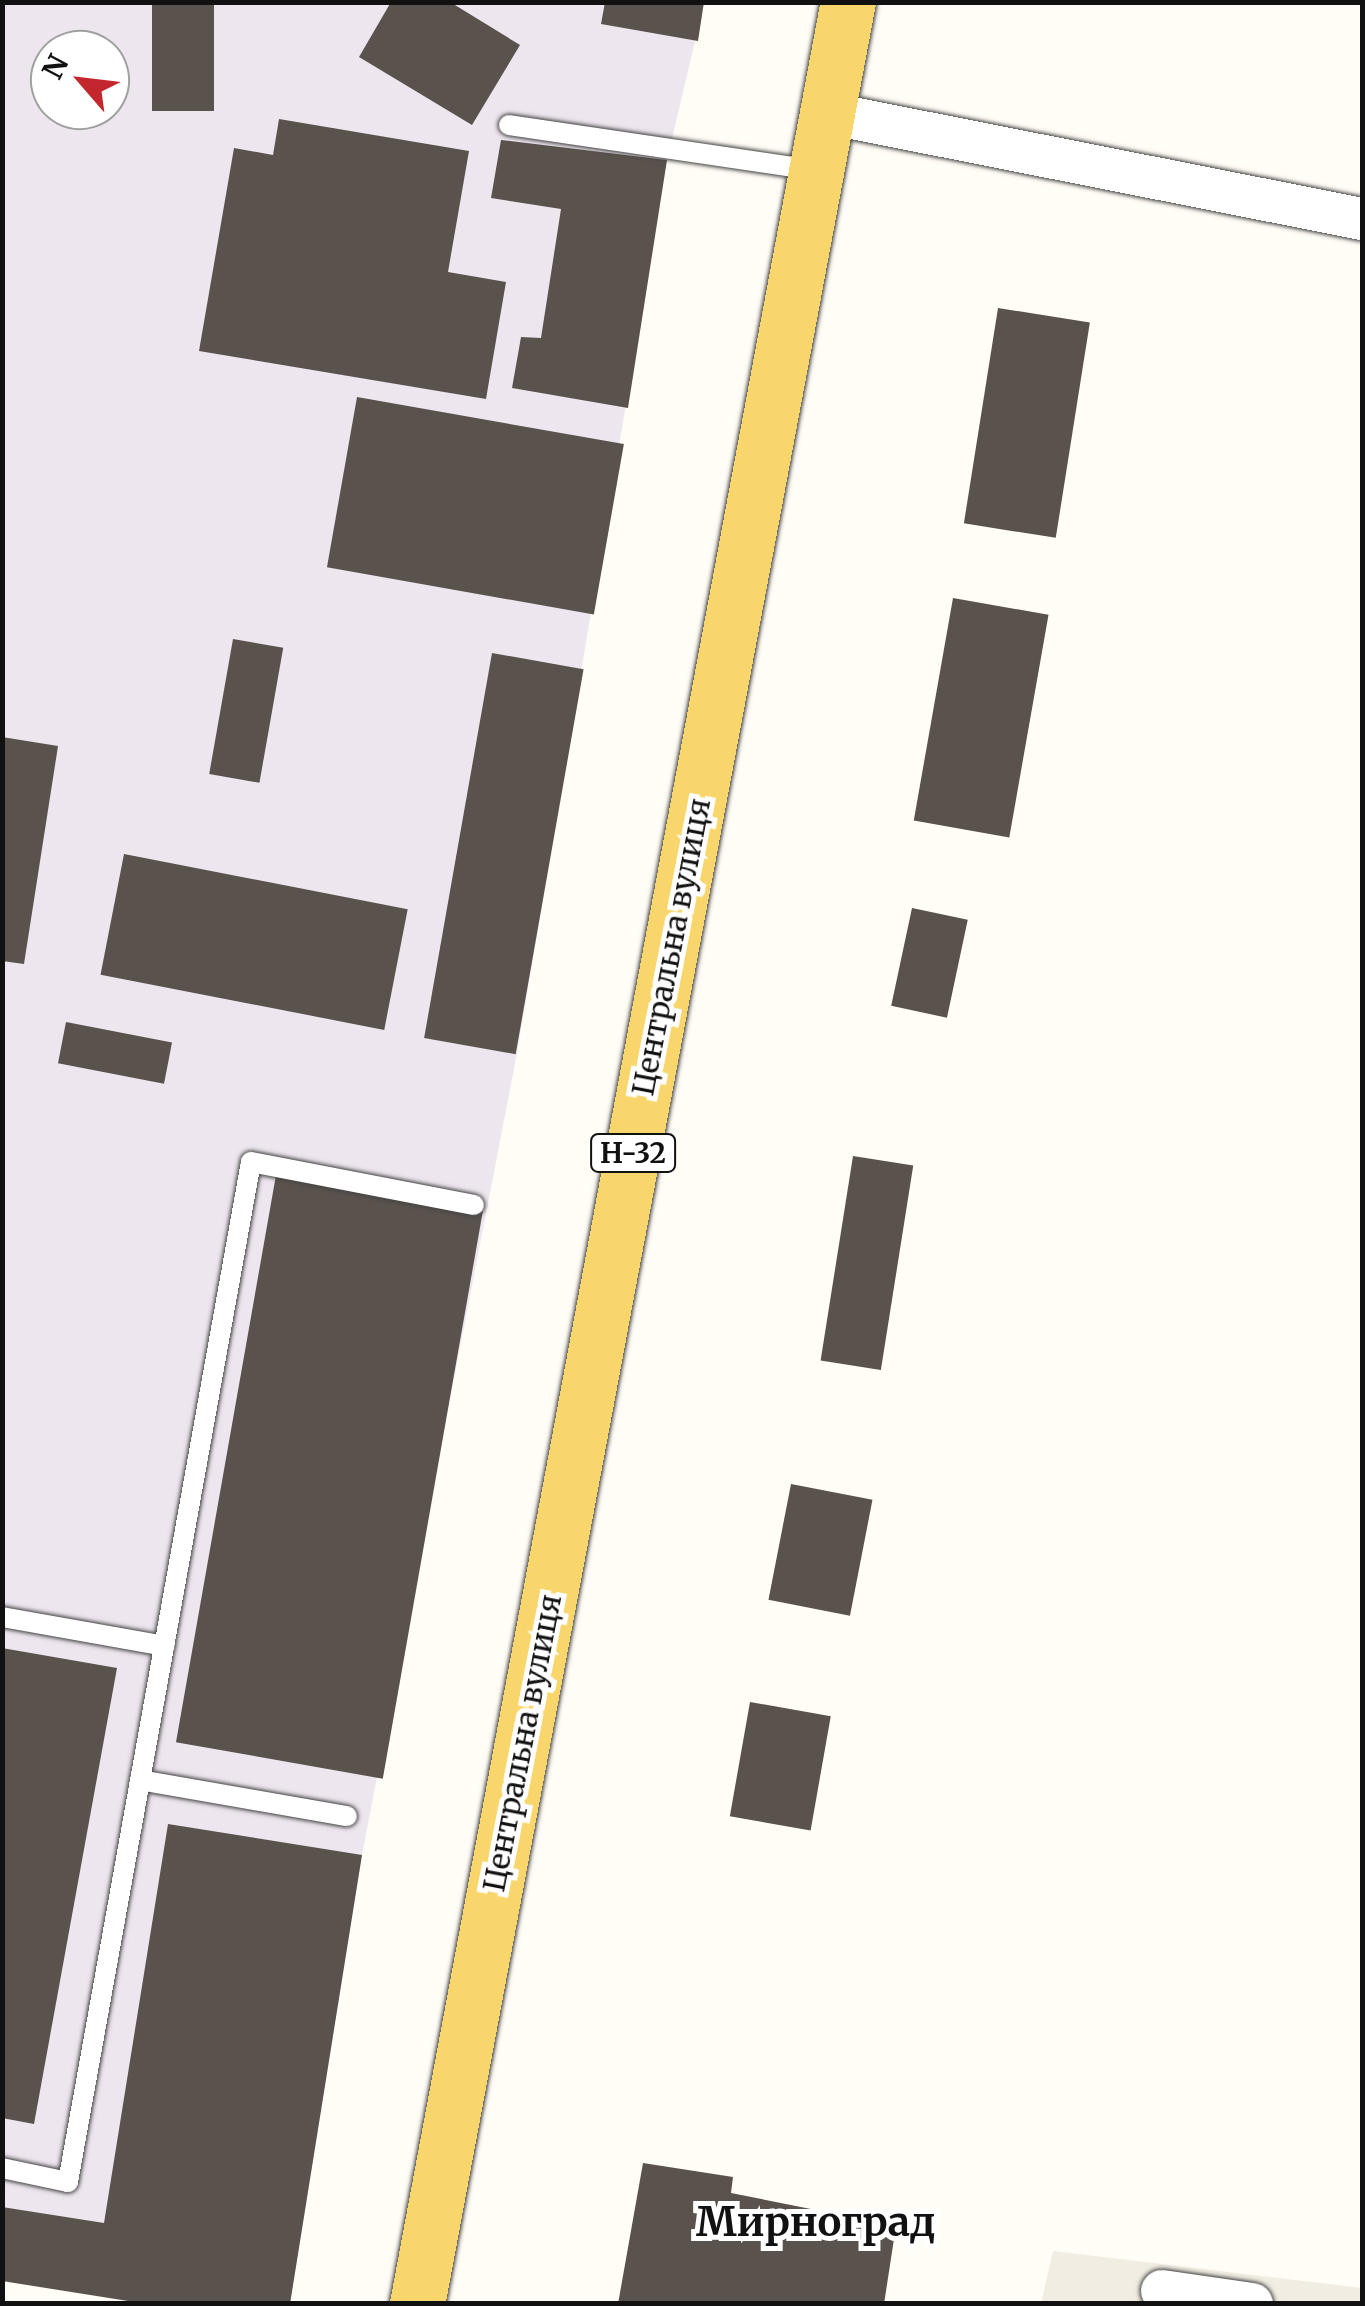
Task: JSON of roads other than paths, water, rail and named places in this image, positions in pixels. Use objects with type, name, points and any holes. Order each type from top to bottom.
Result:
[{"type":"main road","name":"Центральна вулиця","points":[[418,2304],[848,2]]},
{"type":"street","points":[[827,113],[1362,219]]},
{"type":"street","points":[[1157,2299],[1252,2304]]},
{"type":"lane","points":[[509,125],[816,170]]},
{"type":"lane","points":[[2,2168],[68,2182],[251,1162],[474,1204]]},
{"type":"lane","points":[[2,1616],[164,1646]]},
{"type":"lane","points":[[140,1780],[346,1816]]},
{"type":"district","name":"Мирноград","points":[[816,2222]]}]
